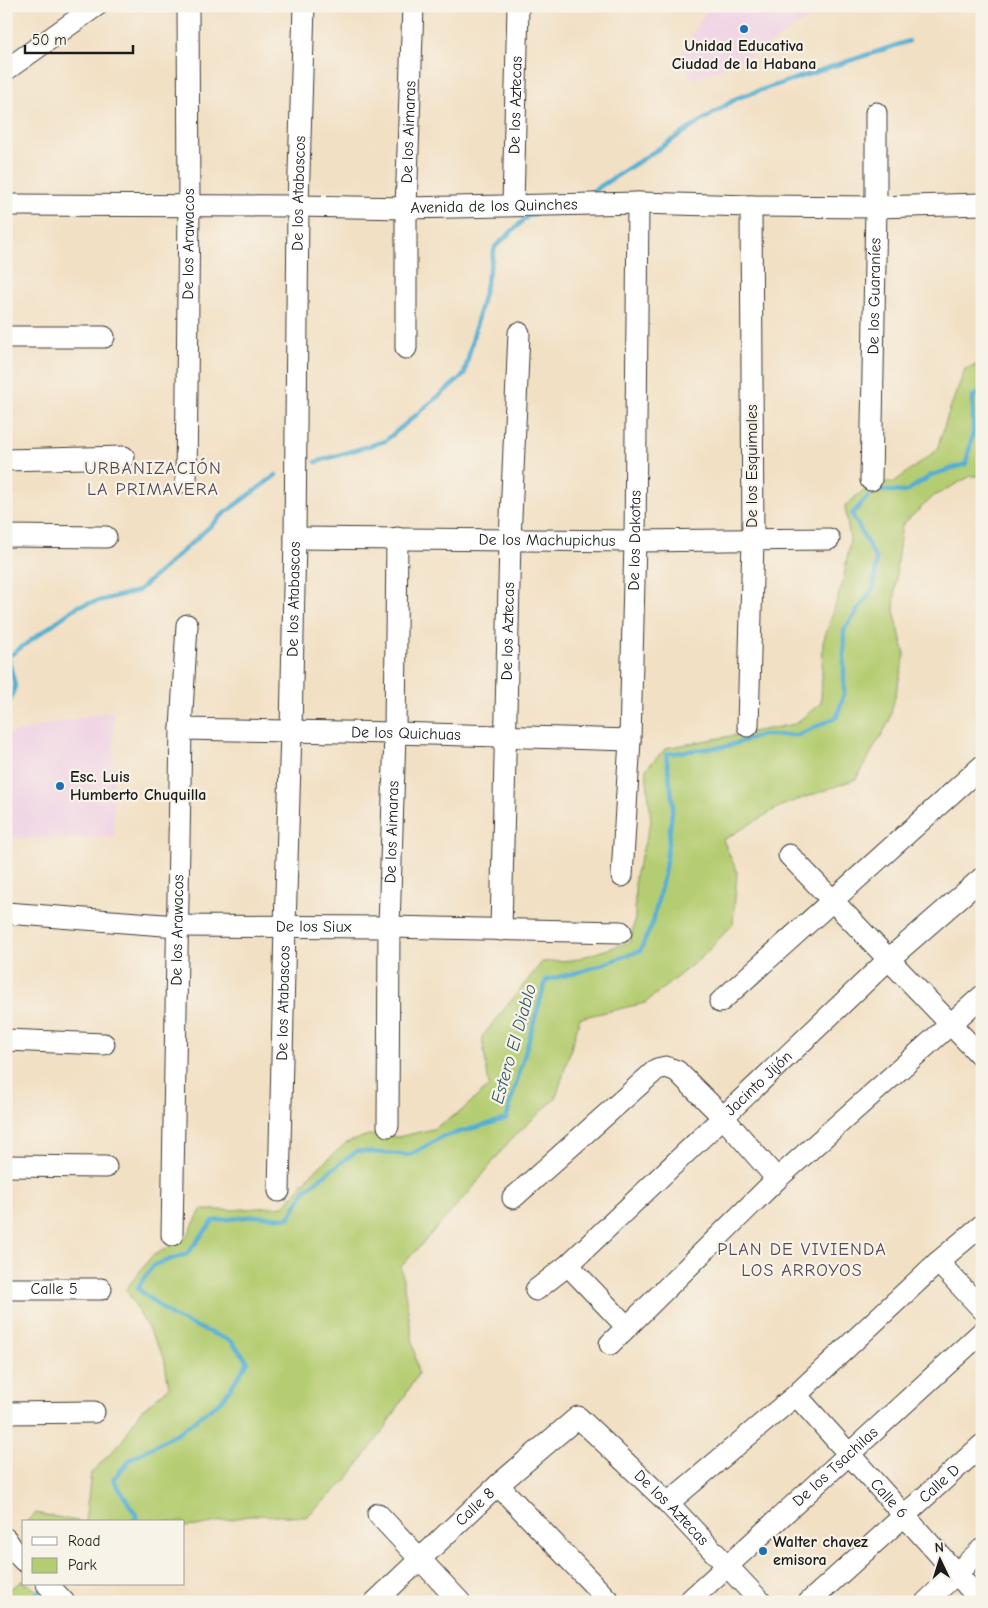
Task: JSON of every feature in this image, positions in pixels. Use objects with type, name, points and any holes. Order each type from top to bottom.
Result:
[{"type":"street","points":[[6,70],[96,6]]},
{"type":"street","name":"De los Arawacos","points":[[186,482],[189,205],[188,6]]},
{"type":"street","name":"De los Atabascos","points":[[279,1191],[291,731],[298,206],[304,6]]},
{"type":"street","name":"De los Aimaras","points":[[406,348],[406,208],[412,6]]},
{"type":"street","name":"De los Aztecas","points":[[513,205],[518,6]]},
{"type":"street","name":"De los Guaraníes","points":[[871,480],[876,113]]},
{"type":"street","name":"Avenida de los Quinches","points":[[6,205],[406,208],[613,203],[876,207],[982,204]]},
{"type":"street","name":"De los Dakotas","points":[[622,876],[630,740],[635,541],[638,203]]},
{"type":"street","name":"De los Esquimales","points":[[748,726],[753,540],[751,206]]},
{"type":"street","name":"De los Aztecas","points":[[501,930],[510,540],[519,333]]},
{"type":"street","points":[[6,337],[104,337]]},
{"type":"street","points":[[6,460],[124,457]]},
{"type":"street","points":[[6,536],[106,537]]},
{"type":"street","name":"De los Machupichus","points":[[295,538],[635,541],[829,539]]},
{"type":"street","name":"De los Aimaras","points":[[388,1126],[389,926],[395,733],[396,538]]},
{"type":"street","name":"De los Arawacos","points":[[172,1235],[181,729],[187,625]]},
{"type":"street","name":"De los Quichuas","points":[[181,729],[630,740]]},
{"type":"street","points":[[720,1002],[982,766]]},
{"type":"street","points":[[789,855],[982,1057]]},
{"type":"street","name":"Jacinto Jijón","points":[[536,1290],[568,1266],[889,960],[982,878]]},
{"type":"street","name":"De los Siux","points":[[6,913],[177,926],[389,926],[621,932]]},
{"type":"street","points":[[610,1344],[777,1179],[982,996]]},
{"type":"street","points":[[6,1040],[104,1044]]},
{"type":"street","points":[[513,1198],[657,1069],[666,1067],[677,1070],[724,1117],[777,1179]]},
{"type":"street","points":[[6,1166],[106,1167]]},
{"type":"street","points":[[668,1503],[796,1395],[938,1262],[982,1225]]},
{"type":"street","points":[[938,1262],[982,1309]]},
{"type":"street","points":[[568,1266],[627,1327]]},
{"type":"street","name":"Calle 5","points":[[6,1289],[100,1289]]},
{"type":"street","name":"De los Tsachilas","points":[[688,1602],[982,1332]]},
{"type":"street","name":"Calle 6","points":[[796,1395],[982,1602]]},
{"type":"street","points":[[6,1413],[94,1412]]},
{"type":"street","name":"De los Aztecas","points":[[578,1417],[668,1503],[761,1602]]},
{"type":"street","name":"Calle 8","points":[[375,1602],[498,1485],[578,1417]]},
{"type":"street","name":"Calle D","points":[[809,1602],[982,1446]]},
{"type":"street","points":[[498,1485],[610,1602]]},
{"type":"street","points":[[378,1514],[460,1602]]},
{"type":"street","points":[[926,1602],[982,1549]]},
{"type":"street","points":[[48,1586],[64,1602]]},
{"type":"shaded area","name":"Unidad Educativa Ciudad de la Habana","points":[[709,6],[826,6],[759,52],[693,80],[680,55]]},
{"type":"shaded area","name":"Esc. Luis Humberto Chuquilla","points":[[113,711],[114,837],[6,839],[6,734]]},
{"type":"green space","points":[[982,363],[982,476],[971,476],[934,496],[902,525],[897,562],[894,611],[905,655],[889,722],[856,779],[781,806],[723,840],[737,872],[733,924],[703,956],[645,1003],[580,1018],[556,1098],[510,1140],[471,1190],[401,1267],[418,1374],[384,1430],[345,1482],[306,1517],[253,1515],[185,1527],[185,1520],[85,1520],[91,1473],[122,1441],[139,1413],[169,1387],[164,1357],[126,1289],[152,1256],[186,1238],[201,1210],[284,1206],[310,1175],[346,1143],[368,1135],[398,1137],[433,1129],[460,1112],[489,1086],[482,1037],[542,962],[573,960],[630,942],[635,919],[635,876],[651,822],[646,769],[666,748],[795,724],[821,703],[823,642],[843,582],[850,540],[845,506],[872,483],[894,482],[937,450],[965,369]]},
{"type":"green space","points":[[36,1513],[72,1520],[28,1520]]},
{"type":"green space","points":[[22,1581],[22,1586],[31,1586],[48,1602],[6,1602],[6,1591]]},
{"type":"waterway","points":[[587,195],[737,98],[909,41]]},
{"type":"waterway","points":[[316,462],[385,441],[464,375],[495,247],[527,217],[535,214]]},
{"type":"waterway","name":"Estero El Diablo","points":[[132,1520],[138,1518],[113,1479],[131,1459],[181,1431],[222,1400],[248,1362],[231,1341],[173,1317],[137,1288],[154,1265],[187,1254],[213,1221],[254,1216],[289,1218],[306,1189],[357,1151],[410,1155],[442,1137],[506,1119],[546,980],[583,971],[640,951],[653,922],[665,869],[673,804],[666,754],[728,746],[762,735],[798,735],[837,717],[844,694],[844,630],[874,587],[876,559],[852,514],[874,490],[905,492],[932,475],[966,464],[973,433],[973,396],[982,393]]},
{"type":"waterway","points":[[6,713],[15,686],[8,657],[78,606],[138,591],[226,512],[276,475]]},
{"type":"waterway","name":"Estero El Diablo","points":[[32,1602],[42,1587]]},
{"type":"place","name":"Unidad Educativa Ciudad de la Habana","points":[[744,29]]},
{"type":"place","name":"Esc. Luis Humberto Chuquilla","points":[[60,786]]},
{"type":"place","name":"Walter chavez emisora","points":[[763,1551]]},
{"type":"district","name":"URBANIZACIÓN LA PRIMAVERA","points":[[153,478]]},
{"type":"district","name":"PLAN DE VIVIENDA LOS ARROYOS","points":[[802,1259]]}]
